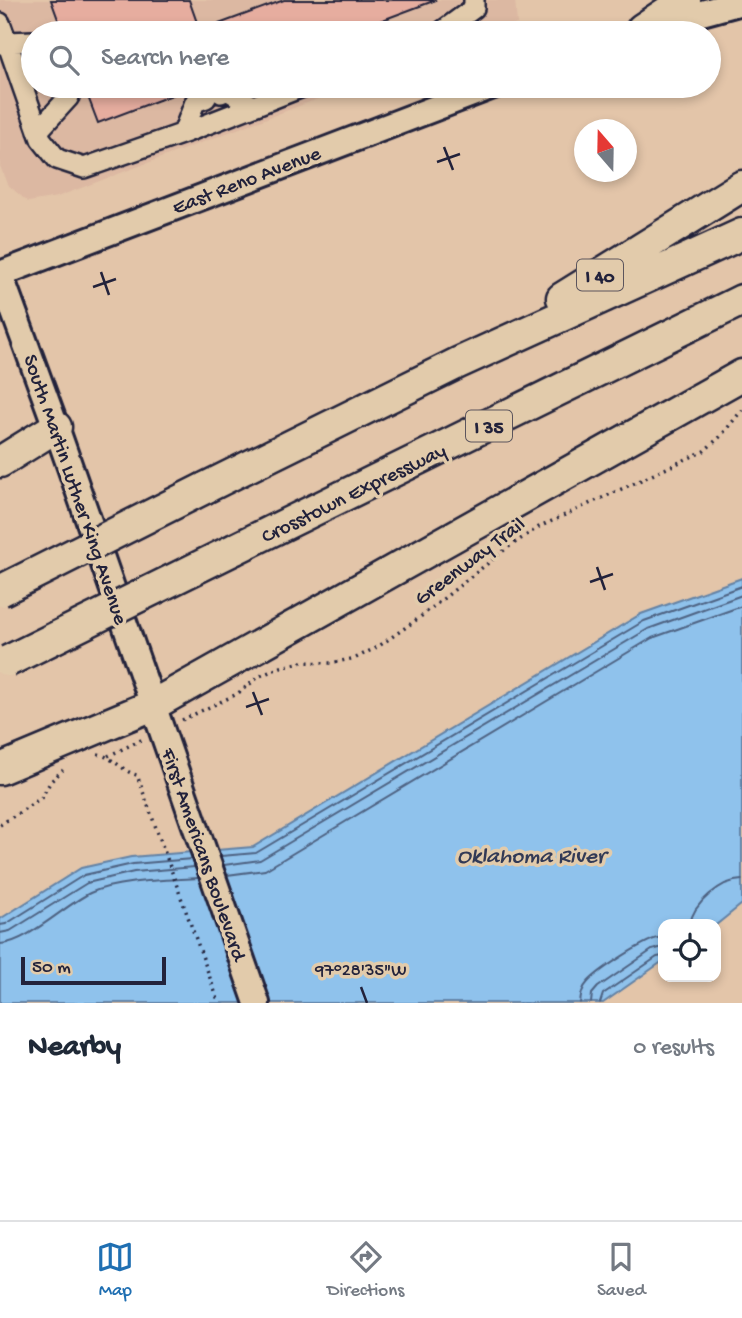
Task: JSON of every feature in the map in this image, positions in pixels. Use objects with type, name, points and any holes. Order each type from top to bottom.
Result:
[{"type":"highway","points":[[652,21],[685,0]]},
{"type":"highway","name":"I 40","points":[[458,363],[742,186]]},
{"type":"highway","points":[[0,591],[458,363],[742,234]]},
{"type":"highway","name":"Crosstown Expressway","points":[[4,663],[742,300]]},
{"type":"highway","points":[[0,769],[153,705],[742,375]]},
{"type":"highway","points":[[0,462],[56,427]]},
{"type":"main road","points":[[673,21],[742,2]]},
{"type":"main road","name":"East Reno Avenue","points":[[0,274],[462,98]]},
{"type":"main road","name":"South Martin Luther King Avenue","points":[[0,274],[153,705]]},
{"type":"main road","name":"First Americans Boulevard","points":[[153,705],[257,1003]]},
{"type":"lane","points":[[456,21],[474,8],[474,0]]},
{"type":"lane","points":[[0,23],[3,43],[21,88]]},
{"type":"lane","points":[[3,43],[21,42]]},
{"type":"lane","points":[[25,98],[41,139],[57,159],[84,168],[183,134],[274,98]]},
{"type":"lane","points":[[38,131],[68,98]]},
{"type":"lane","points":[[183,134],[194,102],[205,98]]},
{"type":"lane","points":[[240,98],[254,106]]},
{"type":"path","name":"Greenway Trail","points":[[205,710],[237,694],[260,676],[281,667],[356,658],[379,646],[507,548],[539,527],[704,451],[722,436],[742,411]]},
{"type":"path","points":[[95,753],[108,756],[132,775],[137,775],[219,1003]]},
{"type":"path","points":[[0,825],[41,798],[51,781],[71,765]]},
{"type":"shaded area","points":[[0,0],[515,0],[517,21],[21,21],[21,98],[320,98],[57,197],[28,202],[7,184],[0,166]]},
{"type":"water","name":"Oklahoma River","points":[[742,578],[742,904],[721,921],[658,919],[658,964],[603,1003],[0,1003],[0,919],[81,868],[131,857],[253,847],[641,614]]},
{"type":"building","points":[[51,0],[189,0],[196,21],[59,21]]},
{"type":"building","points":[[284,0],[436,0],[380,21],[227,21]]},
{"type":"building","points":[[89,98],[164,98],[98,123]]},
{"type":"building","points":[[206,98],[223,98],[224,101],[209,106]]}]
